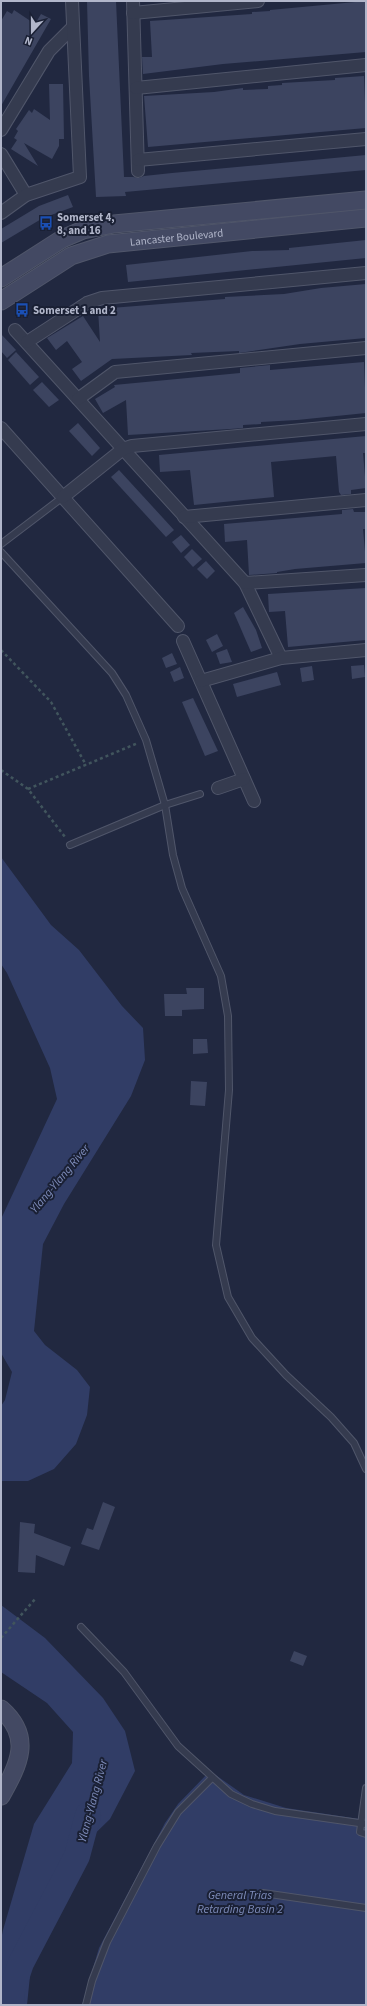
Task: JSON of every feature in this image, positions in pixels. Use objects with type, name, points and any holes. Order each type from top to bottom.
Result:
[{"type":"main road","name":"Lancaster Boulevard","points":[[1,278],[46,248],[83,230],[114,224],[366,200]]},
{"type":"main road","name":"Lancaster Boulevard","points":[[1,301],[71,256],[108,244],[366,218]]},
{"type":"main road","points":[[1,1709],[10,1718],[19,1732],[21,1746],[19,1761],[1,1796]]},
{"type":"street","points":[[1,212],[26,195],[80,177],[72,1]]},
{"type":"street","points":[[258,1],[133,7],[138,165],[366,139]]},
{"type":"street","points":[[1,130],[49,51],[73,27]]},
{"type":"street","points":[[136,88],[366,65]]},
{"type":"street","points":[[1,154],[26,195]]},
{"type":"street","points":[[26,342],[87,303],[102,298],[366,273]]},
{"type":"street","points":[[15,330],[245,584],[281,658]]},
{"type":"street","points":[[78,399],[115,372],[366,348]]},
{"type":"street","points":[[63,497],[123,449],[144,444],[366,424]]},
{"type":"street","points":[[1,428],[178,626]]},
{"type":"street","points":[[184,516],[366,500]]},
{"type":"street","points":[[245,584],[366,575]]},
{"type":"street","points":[[183,641],[254,801]]},
{"type":"street","points":[[201,681],[281,658],[366,650]]},
{"type":"street","points":[[218,788],[244,780]]},
{"type":"lane","points":[[1,544],[63,497]]},
{"type":"lane","points":[[1,552],[112,673],[126,695],[146,740],[165,805],[173,856],[182,888],[221,976],[228,1016],[229,1090],[216,1245],[228,1297],[252,1338],[286,1375],[340,1427],[354,1443],[366,1469]]},
{"type":"lane","points":[[70,845],[165,805],[200,794]]},
{"type":"lane","points":[[81,1628],[124,1672],[178,1746],[231,1794],[263,1808],[364,1824]]},
{"type":"lane","points":[[86,2005],[92,1981],[107,1942],[157,1846],[178,1812],[212,1778]]},
{"type":"lane","points":[[366,1788],[364,1824],[360,1832],[366,1834]]},
{"type":"lane","points":[[263,1894],[366,1908]]},
{"type":"path","points":[[1,650],[50,702],[86,765]]},
{"type":"path","points":[[28,788],[146,740]]},
{"type":"path","points":[[1,770],[28,788],[70,845]]},
{"type":"path","points":[[1,1638],[36,1598]]},
{"type":"water","points":[[1,857],[51,925],[79,950],[122,1006],[143,1028],[145,1060],[131,1096],[64,1204],[43,1244],[34,1331],[45,1345],[77,1370],[90,1387],[87,1415],[76,1444],[54,1469],[28,1481],[1,1481],[1,1406],[5,1400],[12,1372],[1,1353],[1,1219],[57,1099],[50,1068],[7,973],[1,964]]},
{"type":"water","points":[[1,1605],[45,1638],[103,1698],[125,1731],[135,1771],[110,1819],[75,1853],[41,1902],[35,1927],[27,2005],[1,2005],[1,1940],[34,1824],[72,1763],[73,1732],[47,1703],[1,1672]]},
{"type":"water","name":"General Trias Retarding Basin 2","points":[[210,1771],[244,1795],[286,1808],[366,1820],[366,2005],[82,2005],[99,1948],[165,1823],[178,1804]]},
{"type":"building","points":[[87,1],[116,1],[124,177],[139,178],[144,176],[172,173],[366,155],[366,170],[125,192],[126,196],[96,197],[89,76]]},
{"type":"building","points":[[366,1],[366,52],[223,64],[143,74],[142,57],[152,57],[150,21],[252,14],[252,12]]},
{"type":"building","points":[[14,10],[35,24],[41,14],[51,19],[1,106],[1,21],[7,11],[12,14]]},
{"type":"building","points":[[364,76],[366,128],[148,147],[144,96],[214,92],[243,88],[243,90],[268,89],[268,86],[282,85],[282,83],[335,80],[335,78]]},
{"type":"building","points":[[49,84],[63,84],[64,139],[59,139],[59,146],[52,159],[24,143],[38,166],[11,149],[17,140],[14,138],[18,131],[16,129],[29,110],[32,113],[34,109],[50,120]]},
{"type":"building","points":[[68,195],[73,207],[43,218],[1,243],[1,229],[39,206]]},
{"type":"building","points":[[366,240],[366,258],[128,282],[126,265],[252,251],[289,250],[289,248]]},
{"type":"building","points":[[366,284],[366,338],[300,344],[239,353],[239,351],[191,353],[192,355],[112,359],[81,381],[72,369],[82,362],[67,341],[56,350],[47,338],[83,316],[100,342],[98,309],[225,299],[225,297],[284,294],[321,288]]},
{"type":"building","points":[[1,334],[16,350],[7,358],[1,351]]},
{"type":"building","points":[[16,352],[39,377],[30,385],[8,360]]},
{"type":"building","points":[[364,362],[366,413],[261,422],[261,424],[243,425],[243,428],[128,435],[126,400],[103,413],[95,399],[115,387],[114,385],[240,373],[240,368],[270,365],[270,370]]},
{"type":"building","points":[[42,382],[59,400],[49,407],[33,390]]},
{"type":"building","points":[[78,423],[100,448],[92,456],[69,431]]},
{"type":"building","points":[[366,436],[366,453],[363,453],[366,488],[351,490],[351,494],[341,495],[339,492],[336,456],[271,462],[274,497],[194,505],[190,470],[160,472],[159,455]]},
{"type":"building","points":[[119,470],[174,530],[166,537],[111,477]]},
{"type":"building","points":[[353,509],[354,512],[366,512],[366,529],[363,529],[366,563],[295,569],[277,573],[249,575],[247,540],[225,542],[224,524],[342,514],[342,510]]},
{"type":"building","points":[[181,535],[190,545],[181,553],[172,542]]},
{"type":"building","points":[[192,549],[202,559],[193,567],[184,557]]},
{"type":"building","points":[[206,561],[215,571],[207,579],[197,569]]},
{"type":"building","points":[[366,588],[366,640],[288,647],[285,611],[269,612],[268,594]]},
{"type":"building","points":[[243,607],[256,630],[262,648],[251,652],[234,613]]},
{"type":"building","points":[[217,634],[223,646],[212,652],[206,640]]},
{"type":"building","points":[[227,649],[232,662],[220,664],[216,653]]},
{"type":"building","points":[[172,653],[177,664],[166,668],[162,658]]},
{"type":"building","points":[[364,665],[365,677],[352,679],[351,666]]},
{"type":"building","points":[[312,666],[314,680],[302,682],[300,668]]},
{"type":"building","points":[[180,667],[184,678],[174,682],[170,672]]},
{"type":"building","points":[[277,672],[281,685],[237,697],[233,684]]},
{"type":"building","points":[[193,698],[218,751],[205,756],[182,702]]},
{"type":"building","points":[[186,988],[204,988],[204,1009],[182,1010],[182,1016],[165,1016],[164,994],[187,994]]},
{"type":"building","points":[[193,1039],[207,1039],[208,1053],[193,1054]]},
{"type":"building","points":[[191,1081],[207,1082],[205,1106],[190,1105]]},
{"type":"building","points":[[103,1502],[115,1507],[99,1550],[81,1544],[87,1528],[93,1530]]},
{"type":"building","points":[[20,1522],[35,1524],[34,1533],[71,1547],[64,1566],[36,1555],[35,1573],[18,1572]]},
{"type":"building","points":[[294,1651],[307,1656],[303,1666],[290,1661]]},
{"type":"waterway","name":"Ylang-Ylang River","points":[[11,2005],[12,1990],[21,1963],[77,1856],[88,1815]]},
{"type":"place","name":"Somerset 4, 8, and 16","points":[[46,223]]},
{"type":"place","name":"Somerset 1 and 2","points":[[22,310]]}]
